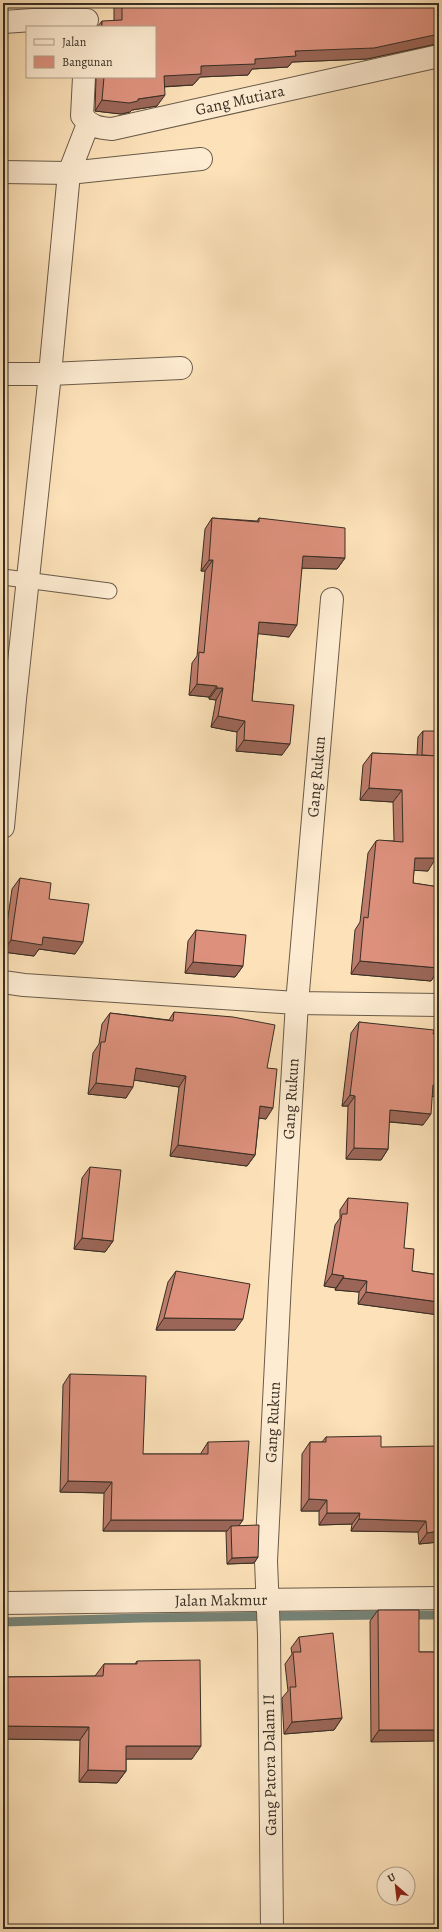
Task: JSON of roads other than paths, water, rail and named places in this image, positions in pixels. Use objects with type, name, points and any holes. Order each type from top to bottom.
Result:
[{"type":"street","points":[[3,22],[87,17]]},
{"type":"street","name":"Gang Mutiara","points":[[88,124],[99,128],[112,129],[439,56]]},
{"type":"street","points":[[3,827],[50,374],[69,173],[88,124],[82,116],[84,78]]},
{"type":"street","points":[[3,172],[69,173],[201,159]]},
{"type":"street","points":[[3,374],[50,374],[181,368]]},
{"type":"street","name":"Gang Rukun","points":[[268,1605],[267,1545],[280,1282],[297,1003],[332,599]]},
{"type":"street","points":[[3,982],[24,985],[297,1003],[439,1005]]},
{"type":"street","name":"Jalan Makmur","points":[[3,1603],[268,1605],[439,1598]]},
{"type":"street","name":"Gang Patora Dalam II","points":[[268,1605],[272,1929]]},
{"type":"lane","points":[[3,577],[109,591]]},
{"type":"waterway","points":[[3,1622],[141,1618],[386,1615]]},
{"type":"waterway","points":[[408,1615],[439,1615]]}]
